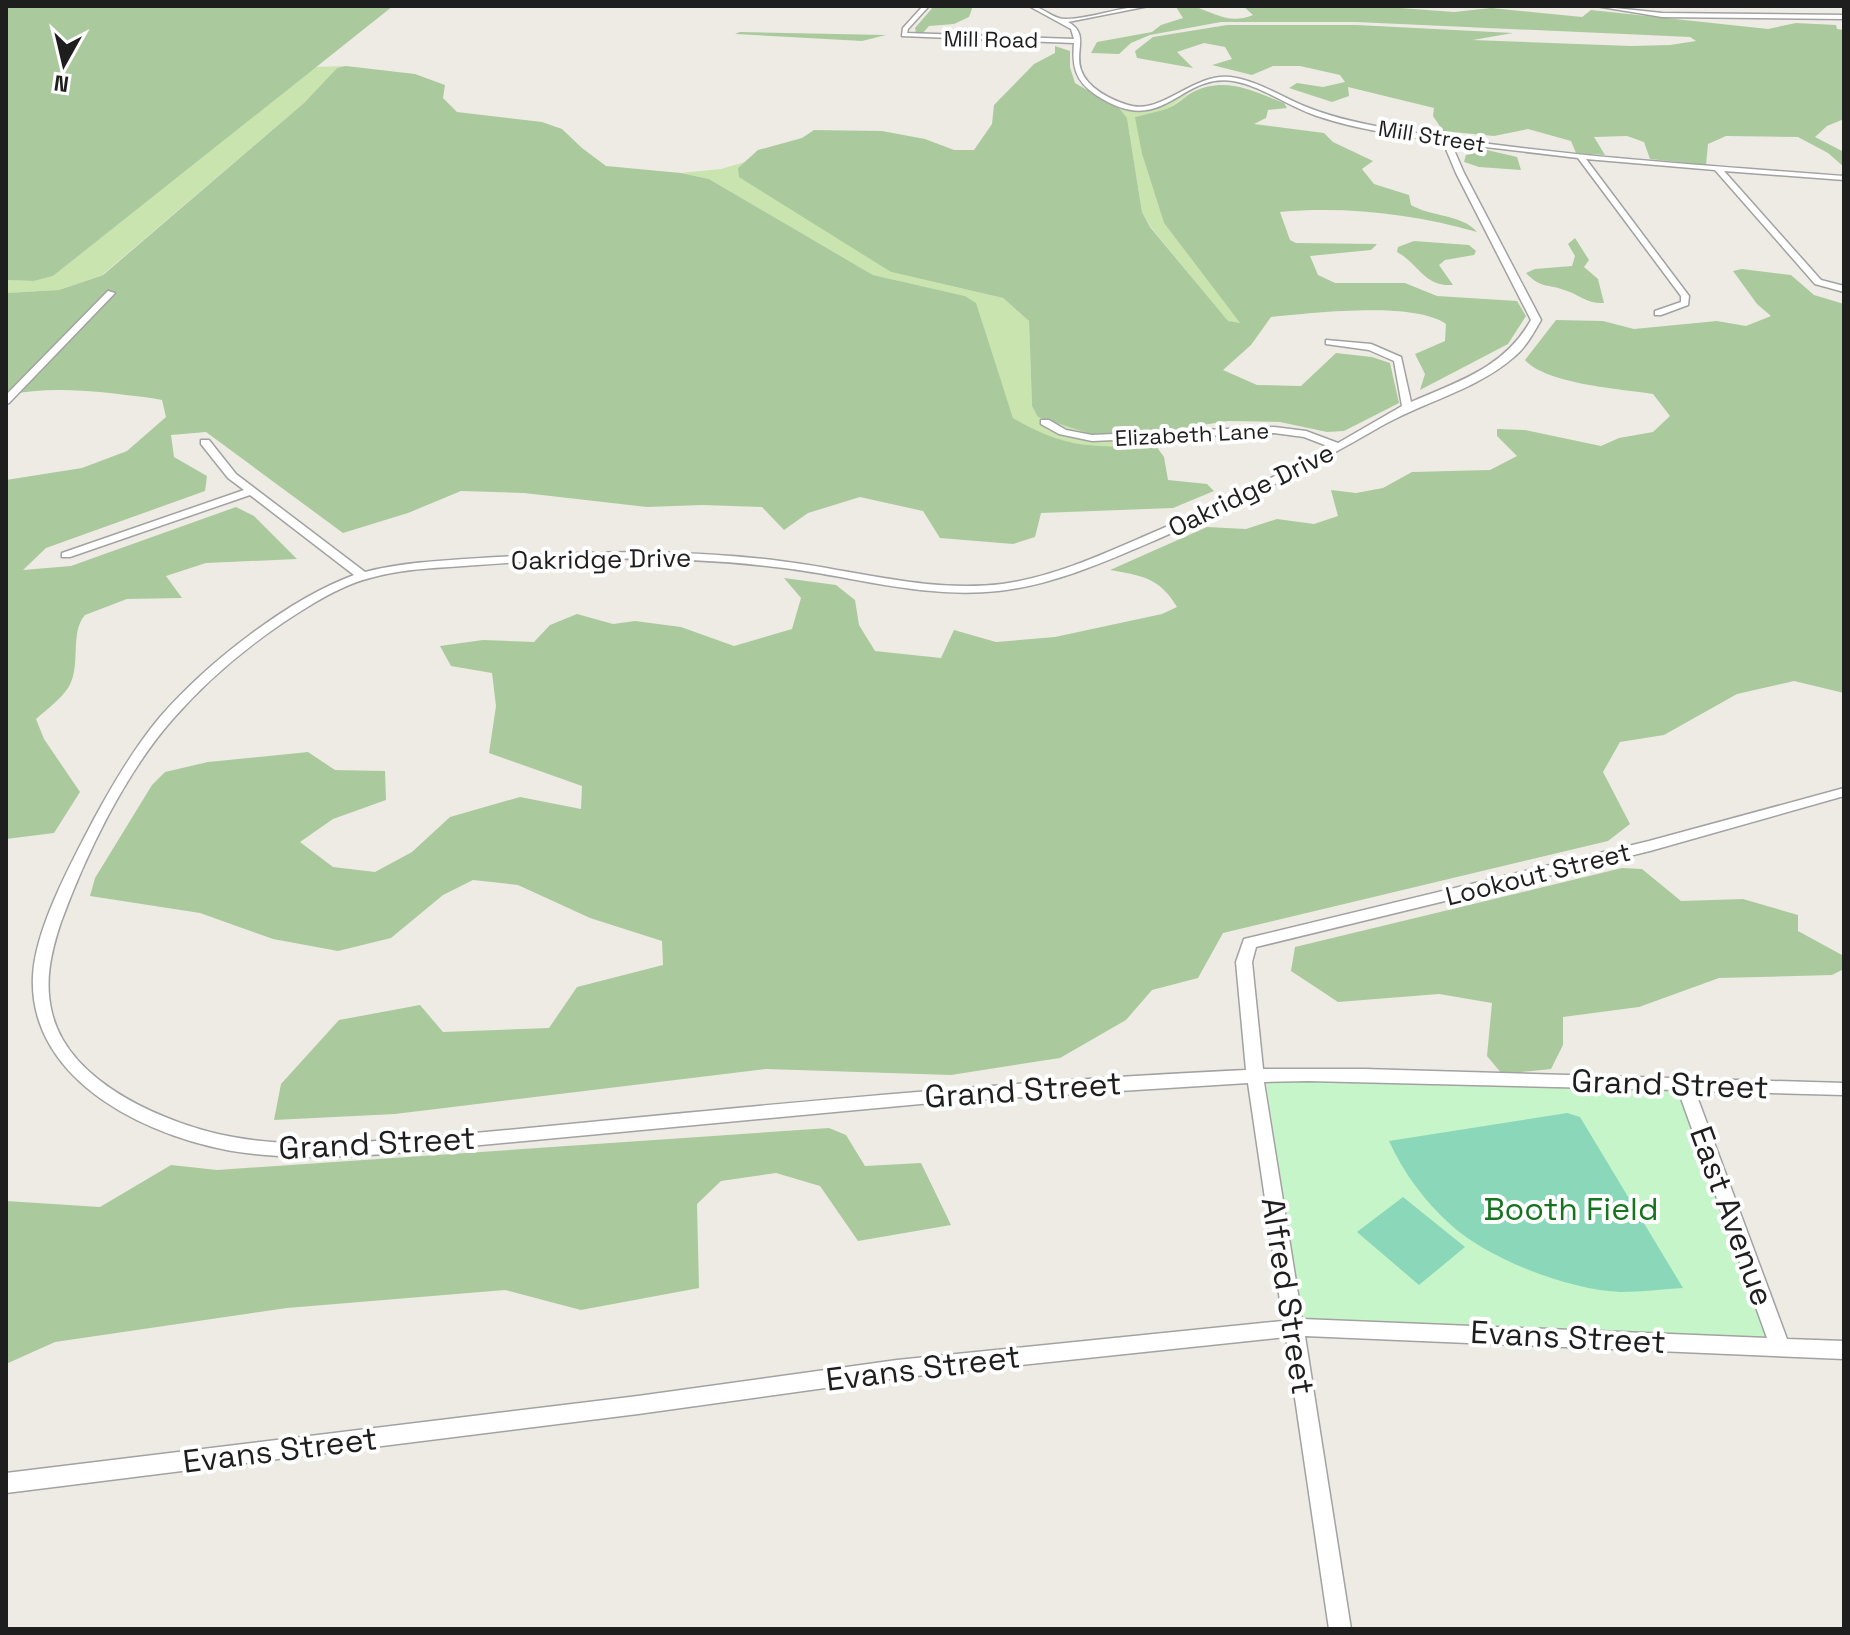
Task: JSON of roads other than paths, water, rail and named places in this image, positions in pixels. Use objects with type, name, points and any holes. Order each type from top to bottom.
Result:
[{"type":"street","name":"Mill Road","points":[[926,6],[905,29],[904,35],[1078,41]]},
{"type":"street","points":[[1032,6],[1074,28],[1078,41]]},
{"type":"street","points":[[1064,21],[1146,6]]},
{"type":"street","points":[[1599,6],[1662,15],[1844,17]]},
{"type":"street","points":[[1723,6],[1735,16]]},
{"type":"street","points":[[1810,6],[1824,16]]},
{"type":"street","name":"Mill Street","points":[[1078,41],[1076,65],[1079,78],[1107,97],[1134,109],[1152,106],[1200,82],[1228,78],[1324,116],[1446,140],[1581,158],[1844,178]]},
{"type":"street","name":"Oakridge Drive","points":[[205,1140],[141,1113],[93,1086],[55,1043],[44,1019],[40,972],[56,918],[76,872],[122,785],[166,718],[219,667],[315,598],[363,576],[446,564],[558,556],[633,555],[728,559],[792,566],[913,588],[1006,587],[1082,566],[1195,519],[1340,447],[1407,407],[1473,379],[1510,354],[1535,327],[1531,307],[1460,173],[1446,140]]},
{"type":"street","points":[[1581,158],[1685,296],[1685,303],[1658,313]]},
{"type":"street","points":[[1718,169],[1818,282],[1844,289]]},
{"type":"street","points":[[6,401],[111,293]]},
{"type":"street","points":[[1329,342],[1371,347],[1386,351],[1398,359],[1402,365],[1407,407]]},
{"type":"street","name":"Elizabeth Lane","points":[[1045,422],[1063,432],[1092,438],[1249,430],[1292,431],[1340,447]]},
{"type":"street","points":[[205,442],[232,476],[363,576]]},
{"type":"street","points":[[66,555],[251,491]]},
{"type":"street","name":"Lookout Street","points":[[1244,962],[1249,943],[1265,936],[1459,894],[1650,846],[1844,792]]},
{"type":"street","name":"Alfred Street","points":[[1244,962],[1255,1076],[1340,1629]]},
{"type":"street","name":"Grand Street","points":[[205,1140],[277,1151],[321,1151],[1073,1085],[1255,1076],[1844,1089]]},
{"type":"street","name":"East Avenue","points":[[1684,1084],[1780,1347]]},
{"type":"street","name":"Evans Street","points":[[6,1483],[638,1405],[897,1369],[1293,1328],[1844,1350]]},
{"type":"park label","name":"Booth Field","points":[[1571,1209]]}]
